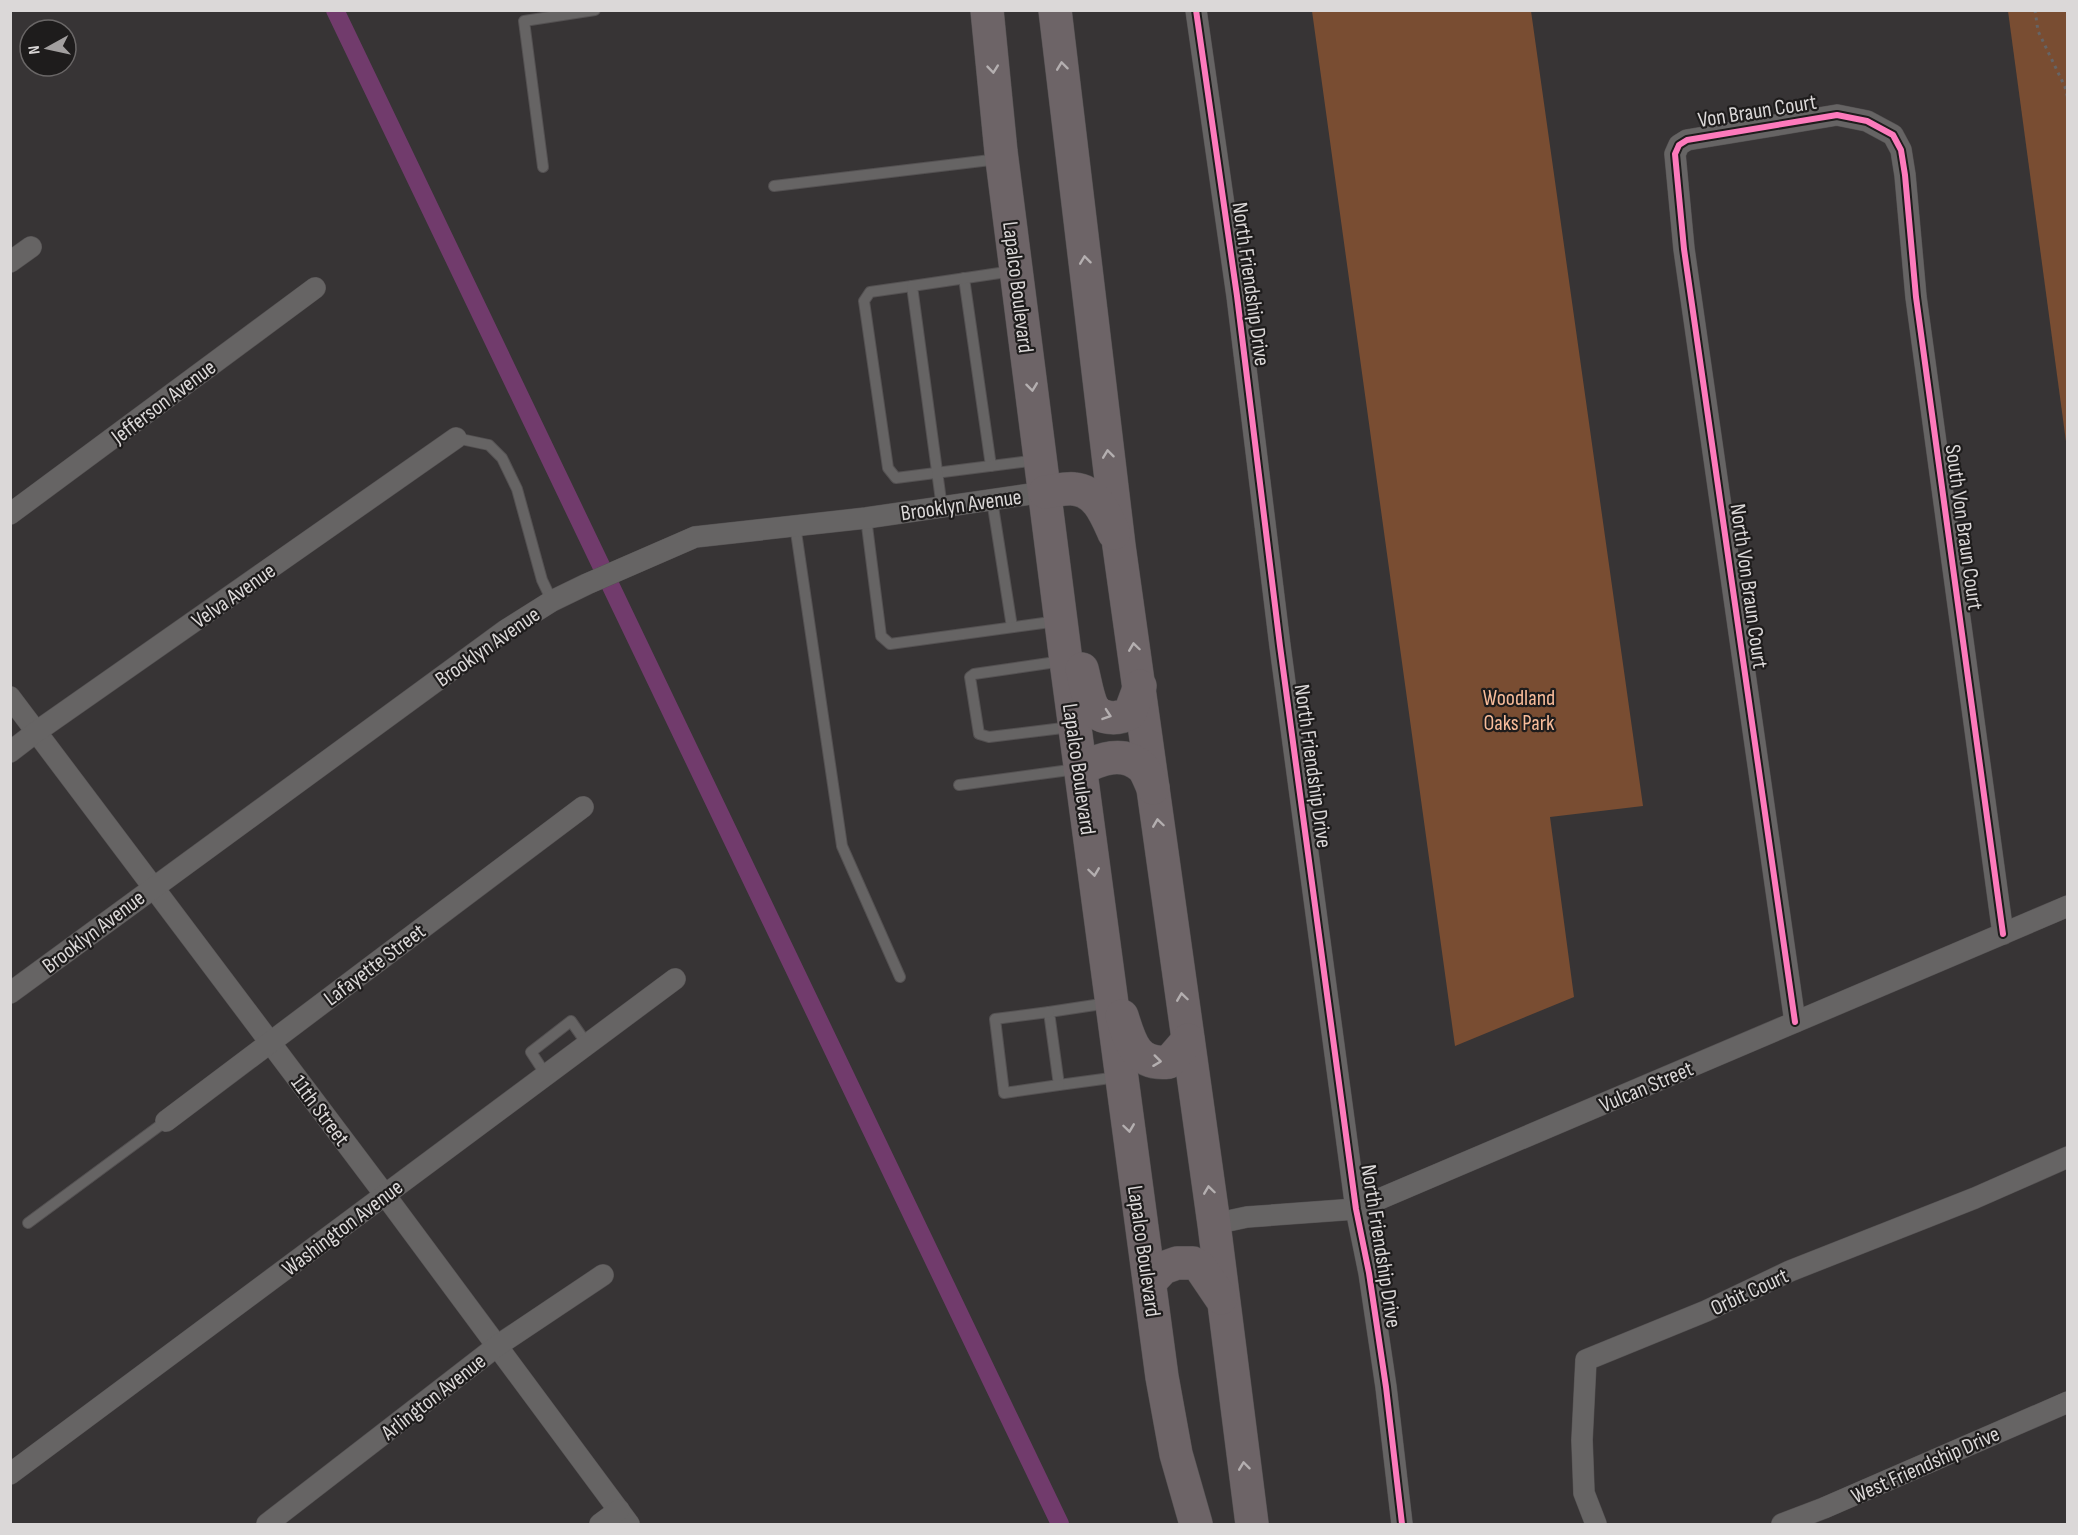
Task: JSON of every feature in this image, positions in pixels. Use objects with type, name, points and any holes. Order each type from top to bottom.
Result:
[{"type":"main road","name":"Lapalco Boulevard","points":[[987,10],[1002,158],[1066,661],[1162,1377],[1176,1454],[1196,1524]]},
{"type":"main road","points":[[1055,10],[1119,546],[1214,1224],[1252,1524]]},
{"type":"main road","points":[[1046,492],[1076,489],[1092,496],[1104,510],[1119,546]]},
{"type":"main road","points":[[1054,566],[1068,607],[1077,654],[1092,706],[1105,716],[1123,717],[1130,713],[1140,686]]},
{"type":"main road","points":[[1080,769],[1110,757],[1124,757],[1143,768],[1153,788]]},
{"type":"main road","points":[[1106,959],[1131,1044],[1139,1053],[1148,1060],[1158,1063],[1169,1062],[1188,1040]]},
{"type":"main road","points":[[1149,1282],[1163,1268],[1177,1263],[1193,1263],[1200,1268],[1222,1300]]},
{"type":"main road","points":[[1162,1377],[1158,1417],[1165,1461],[1180,1524]]},
{"type":"street","name":"North Friendship Drive","points":[[1196,10],[1235,285],[1280,646],[1356,1209],[1369,1273],[1402,1524]]},
{"type":"street","name":"Von Braun Court","points":[[1675,154],[1679,145],[1687,140],[1837,115],[1867,121],[1884,130]]},
{"type":"street","name":"South Von Braun Court","points":[[1884,130],[1893,135],[1901,150],[1905,175],[1916,297],[2003,934]]},
{"type":"street","name":"North Von Braun Court","points":[[1675,154],[1684,249],[1795,1022]]},
{"type":"street","points":[[10,262],[31,247]]},
{"type":"street","name":"Jefferson Avenue","points":[[10,514],[315,288]]},
{"type":"street","name":"Velva Avenue","points":[[10,752],[456,438]]},
{"type":"street","name":"Brooklyn Avenue","points":[[10,993],[506,630],[552,601],[587,584],[695,537],[866,518],[1046,492]]},
{"type":"street","name":"11th Street","points":[[10,697],[624,1517]]},
{"type":"street","name":"Lafayette Street","points":[[166,1121],[584,807]]},
{"type":"street","name":"Vulcan Street","points":[[1214,1224],[1247,1217],[1356,1209],[2067,906]]},
{"type":"street","name":"Washington Avenue","points":[[10,1474],[675,979]]},
{"type":"street","name":"Orbit Court","points":[[1596,1524],[1584,1493],[1582,1440],[1586,1359],[1706,1311],[1790,1271],[1975,1197],[2067,1157]]},
{"type":"street","name":"Arlington Avenue","points":[[267,1524],[497,1346],[603,1275]]},
{"type":"street","name":"West Friendship Drive","points":[[1782,1524],[2067,1402]]},
{"type":"street","points":[[600,1524],[624,1517]]},
{"type":"lane","points":[[543,167],[524,21],[596,10]]},
{"type":"lane","points":[[774,186],[1002,158]]},
{"type":"lane","points":[[1017,271],[870,292],[864,301],[888,468],[896,478],[1041,460]]},
{"type":"lane","points":[[964,278],[991,466]]},
{"type":"lane","points":[[912,286],[942,508]]},
{"type":"lane","points":[[456,438],[489,445],[502,458],[517,489],[542,580],[552,601]]},
{"type":"lane","points":[[992,500],[1012,627]]},
{"type":"lane","points":[[866,518],[881,636],[890,644],[1061,621]]},
{"type":"lane","points":[[795,525],[842,846],[900,978]]},
{"type":"lane","points":[[1066,661],[974,674],[970,677],[981,736],[989,737],[1075,726]]},
{"type":"lane","points":[[958,785],[1080,769]]},
{"type":"lane","points":[[1111,1003],[995,1019],[1003,1082],[1005,1093],[1122,1077]]},
{"type":"lane","points":[[1049,1011],[1059,1085]]},
{"type":"lane","points":[[546,1075],[531,1052],[571,1021],[587,1044]]},
{"type":"lane","points":[[28,1223],[166,1121]]},
{"type":"path","points":[[2035,10],[2038,31],[2065,87],[2067,99]]},
{"type":"green space","name":"Woodland Oaks Park","points":[[1312,11],[1531,11],[1643,806],[1550,817],[1574,997],[1455,1046]]},
{"type":"green space","points":[[2008,11],[2067,11],[2067,449]]},
{"type":"waterway","points":[[335,10],[1060,1524]]},
{"type":"cycle path","points":[[1196,10],[1237,296],[1280,646],[1356,1209],[1369,1273],[1386,1387],[1402,1524]]},
{"type":"cycle path","points":[[1795,1022],[1684,249],[1675,154],[1679,145],[1687,140],[1837,115],[1867,121],[1893,135],[1901,150],[1916,297],[2003,934]]}]
